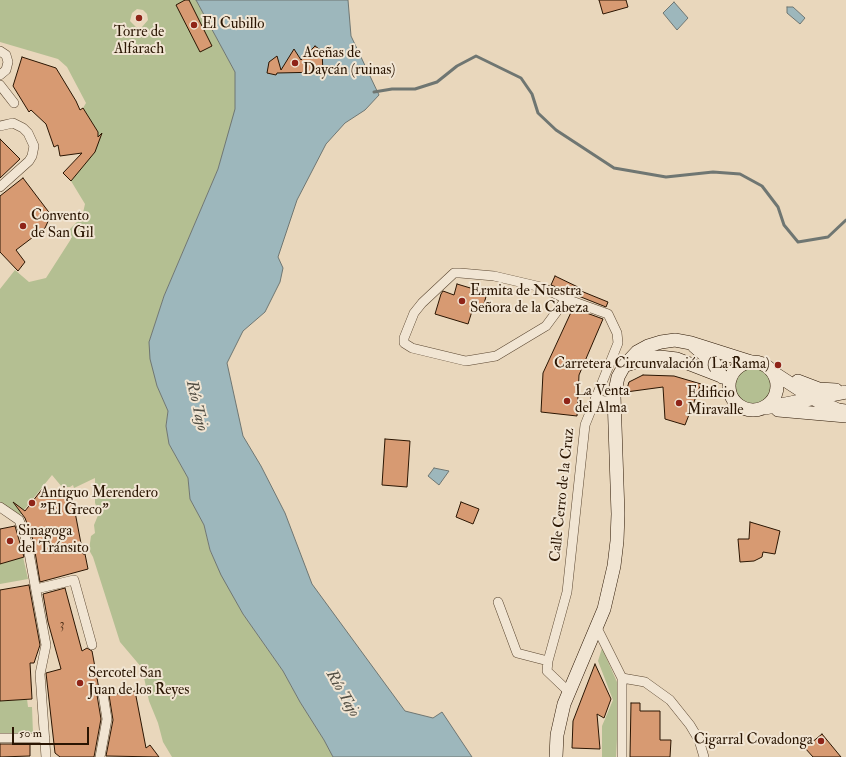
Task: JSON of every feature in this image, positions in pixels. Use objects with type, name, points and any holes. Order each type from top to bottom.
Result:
[{"type":"main road","points":[[556,757],[560,720],[569,692],[597,628],[611,584],[617,541],[614,403],[616,383],[624,366],[637,352],[655,343],[675,340],[692,343],[751,362],[764,364],[774,373],[814,399],[838,410],[846,411]]},
{"type":"main road","points":[[692,343],[715,364],[729,387]]},
{"type":"main road","points":[[624,366],[647,358],[660,357],[677,359],[721,376]]},
{"type":"main road","points":[[751,362],[738,367],[730,379],[729,387],[730,394],[738,405],[751,411],[814,399],[846,391]]},
{"type":"main road","points":[[774,373],[782,373],[819,389],[846,391]]},
{"type":"main road","points":[[765,408],[771,403],[776,392],[777,380],[774,373]]},
{"type":"main road","points":[[765,408],[846,416]]},
{"type":"street","points":[[0,51],[6,55],[8,62],[6,70],[0,75]]},
{"type":"street","points":[[0,86],[14,103]]},
{"type":"street","points":[[0,126],[13,123],[23,128],[28,133],[34,146],[32,156],[29,161],[0,187]]},
{"type":"street","points":[[454,274],[494,276],[541,287],[566,299],[546,326],[496,356],[466,361],[412,348],[404,343],[404,338],[414,314],[428,296],[454,274]]},
{"type":"street","name":"Calle Cerro de la Cruz","points":[[548,661],[567,592],[585,425],[618,343],[617,333],[608,314],[566,299]]},
{"type":"street","points":[[595,399],[614,403]]},
{"type":"street","points":[[0,507],[19,520],[27,542],[46,645],[40,674],[46,757]]},
{"type":"street","points":[[34,585],[74,580],[92,645]]},
{"type":"street","points":[[498,602],[517,653],[548,661],[547,671],[569,692]]},
{"type":"street","points":[[597,628],[622,678],[622,757]]},
{"type":"street","points":[[622,678],[645,682],[670,700],[690,725],[699,740],[704,757]]},
{"type":"street","points":[[100,757],[107,720],[103,694]]},
{"type":"street","points":[[0,738],[45,738]]},
{"type":"green space","points":[[0,0],[196,0],[235,72],[236,109],[218,169],[164,296],[149,342],[157,386],[168,411],[166,426],[169,444],[188,478],[190,499],[204,525],[210,551],[243,614],[283,671],[333,757],[172,757],[163,742],[158,723],[149,701],[142,668],[120,642],[93,557],[89,550],[91,536],[95,533],[94,525],[99,513],[95,503],[95,478],[74,488],[73,485],[70,487],[62,487],[52,475],[20,515],[0,502],[0,289],[15,270],[29,282],[46,278],[71,239],[66,233],[82,217],[85,204],[71,181],[98,139],[98,132],[83,108],[86,103],[67,67],[58,59],[0,42]],"holes":[[[137,9],[143,10],[147,14],[148,20],[142,27],[136,27],[130,21],[132,13]]]},
{"type":"green space","points":[[748,367],[756,367],[763,370],[768,375],[771,386],[768,397],[763,402],[756,405],[748,405],[741,402],[736,397],[733,390],[733,382],[736,375],[741,370]]},
{"type":"green space","name":"Sinagoga del Tránsito","points":[[23,557],[28,579],[0,584],[0,564]]},
{"type":"green space","points":[[602,648],[617,682],[619,703],[616,757],[602,757],[602,726],[613,700],[598,661]]},
{"type":"green space","points":[[27,699],[28,707],[32,707],[33,734],[0,733],[0,701]]},
{"type":"water","name":"Río Tajo","points":[[196,0],[348,0],[351,36],[379,95],[365,110],[345,123],[326,144],[297,200],[278,257],[283,268],[280,282],[265,312],[243,331],[227,363],[243,436],[261,466],[285,513],[312,584],[405,711],[433,718],[442,712],[472,757],[333,757],[283,671],[243,614],[221,575],[210,550],[204,525],[190,499],[188,478],[169,444],[166,426],[168,411],[157,386],[150,359],[149,342],[164,296],[218,169],[235,109],[235,72]]},
{"type":"water","points":[[674,2],[688,18],[677,30],[663,13]]},
{"type":"water","points":[[787,7],[793,7],[805,18],[800,24],[787,13]]},
{"type":"water","points":[[434,468],[449,471],[439,485],[428,476]]},
{"type":"building","name":"El Cubillo","points":[[185,0],[189,0],[212,46],[200,52],[176,5]]},
{"type":"building","points":[[599,0],[626,0],[628,7],[603,14]]},
{"type":"building","points":[[315,46],[322,51],[323,72],[277,73],[276,75],[267,73],[269,62],[277,56],[281,70],[294,49],[301,60]]},
{"type":"building","points":[[22,57],[56,68],[80,110],[83,108],[98,132],[98,137],[102,133],[95,152],[71,181],[63,173],[82,153],[60,156],[58,145],[54,147],[46,124],[31,110],[29,112],[13,86]]},
{"type":"building","points":[[0,139],[20,159],[0,178]]},
{"type":"building","name":"Convento de San Gil","points":[[23,178],[51,215],[45,228],[16,250],[25,262],[18,271],[0,252],[0,196]]},
{"type":"building","points":[[555,276],[582,289],[581,291],[608,302],[606,307],[551,285]]},
{"type":"building","name":"Ermita de Nuestra Señora de la Cabeza","points":[[457,284],[487,293],[482,311],[473,308],[468,324],[435,314],[443,291],[454,295]]},
{"type":"building","points":[[573,308],[603,319],[579,375],[577,416],[541,412],[543,373]]},
{"type":"building","name":"Edificio Miravalle","points":[[643,375],[674,376],[701,384],[685,425],[665,419],[663,387],[626,392],[629,382]]},
{"type":"building","points":[[385,439],[410,441],[407,487],[382,485]]},
{"type":"building","points":[[43,488],[47,491],[71,491],[83,554],[85,554],[88,569],[40,582],[33,540],[25,518],[13,502],[25,511]]},
{"type":"building","points":[[461,502],[479,509],[473,524],[456,517]]},
{"type":"building","points":[[750,522],[780,531],[775,554],[763,552],[762,557],[754,561],[740,562],[738,539],[749,539]]},
{"type":"building","name":"Sinagoga del Tránsito","points":[[15,526],[24,557],[0,564],[0,529]]},
{"type":"building","points":[[29,585],[40,645],[34,663],[30,663],[32,699],[0,701],[0,590]]},
{"type":"building","points":[[65,588],[82,651],[87,648],[92,651],[99,689],[97,695],[101,719],[94,757],[60,757],[55,753],[46,673],[61,669],[48,622],[43,594]]},
{"type":"building","points":[[595,664],[611,699],[604,718],[597,714],[600,749],[572,748],[573,721]]},
{"type":"building","points":[[135,691],[146,748],[150,745],[159,757],[106,756],[113,720],[109,695]]},
{"type":"building","points":[[631,703],[640,703],[640,711],[660,711],[660,740],[671,740],[670,757],[630,757]]},
{"type":"building","name":"Cigarral Covadonga","points":[[822,734],[841,757],[813,757],[805,748]]},
{"type":"building","points":[[0,744],[30,744],[30,756],[0,757]]},
{"type":"waterway","points":[[374,92],[392,89],[415,89],[437,82],[457,66],[476,56],[521,78],[532,94],[538,113],[556,130],[614,168],[666,177],[713,172],[740,174],[762,186],[778,207],[784,225],[798,242],[828,237],[846,220]]},
{"type":"place","name":"Torre de Alfarach","points":[[139,18]]},
{"type":"place","name":"El Cubillo","points":[[194,25]]},
{"type":"place","name":"Aceñas de Daycán (ruinas)","points":[[295,63]]},
{"type":"place","name":"Convento de San Gil","points":[[23,226]]},
{"type":"place","name":"Ermita de Nuestra Señora de la Cabeza","points":[[462,301]]},
{"type":"place","name":"Carretera Circunvalación (La Rama)","points":[[778,365]]},
{"type":"place","name":"La Venta del Alma","points":[[567,401]]},
{"type":"place","name":"Edificio Miravalle","points":[[679,403]]},
{"type":"place","name":"Antiguo Merendero \"El Greco\"","points":[[32,503]]},
{"type":"place","name":"Sinagoga del Tránsito","points":[[10,541]]},
{"type":"place","name":"Sercotel San Juan de los Reyes","points":[[80,683]]},
{"type":"place","name":"Cigarral Covadonga","points":[[821,741]]}]
